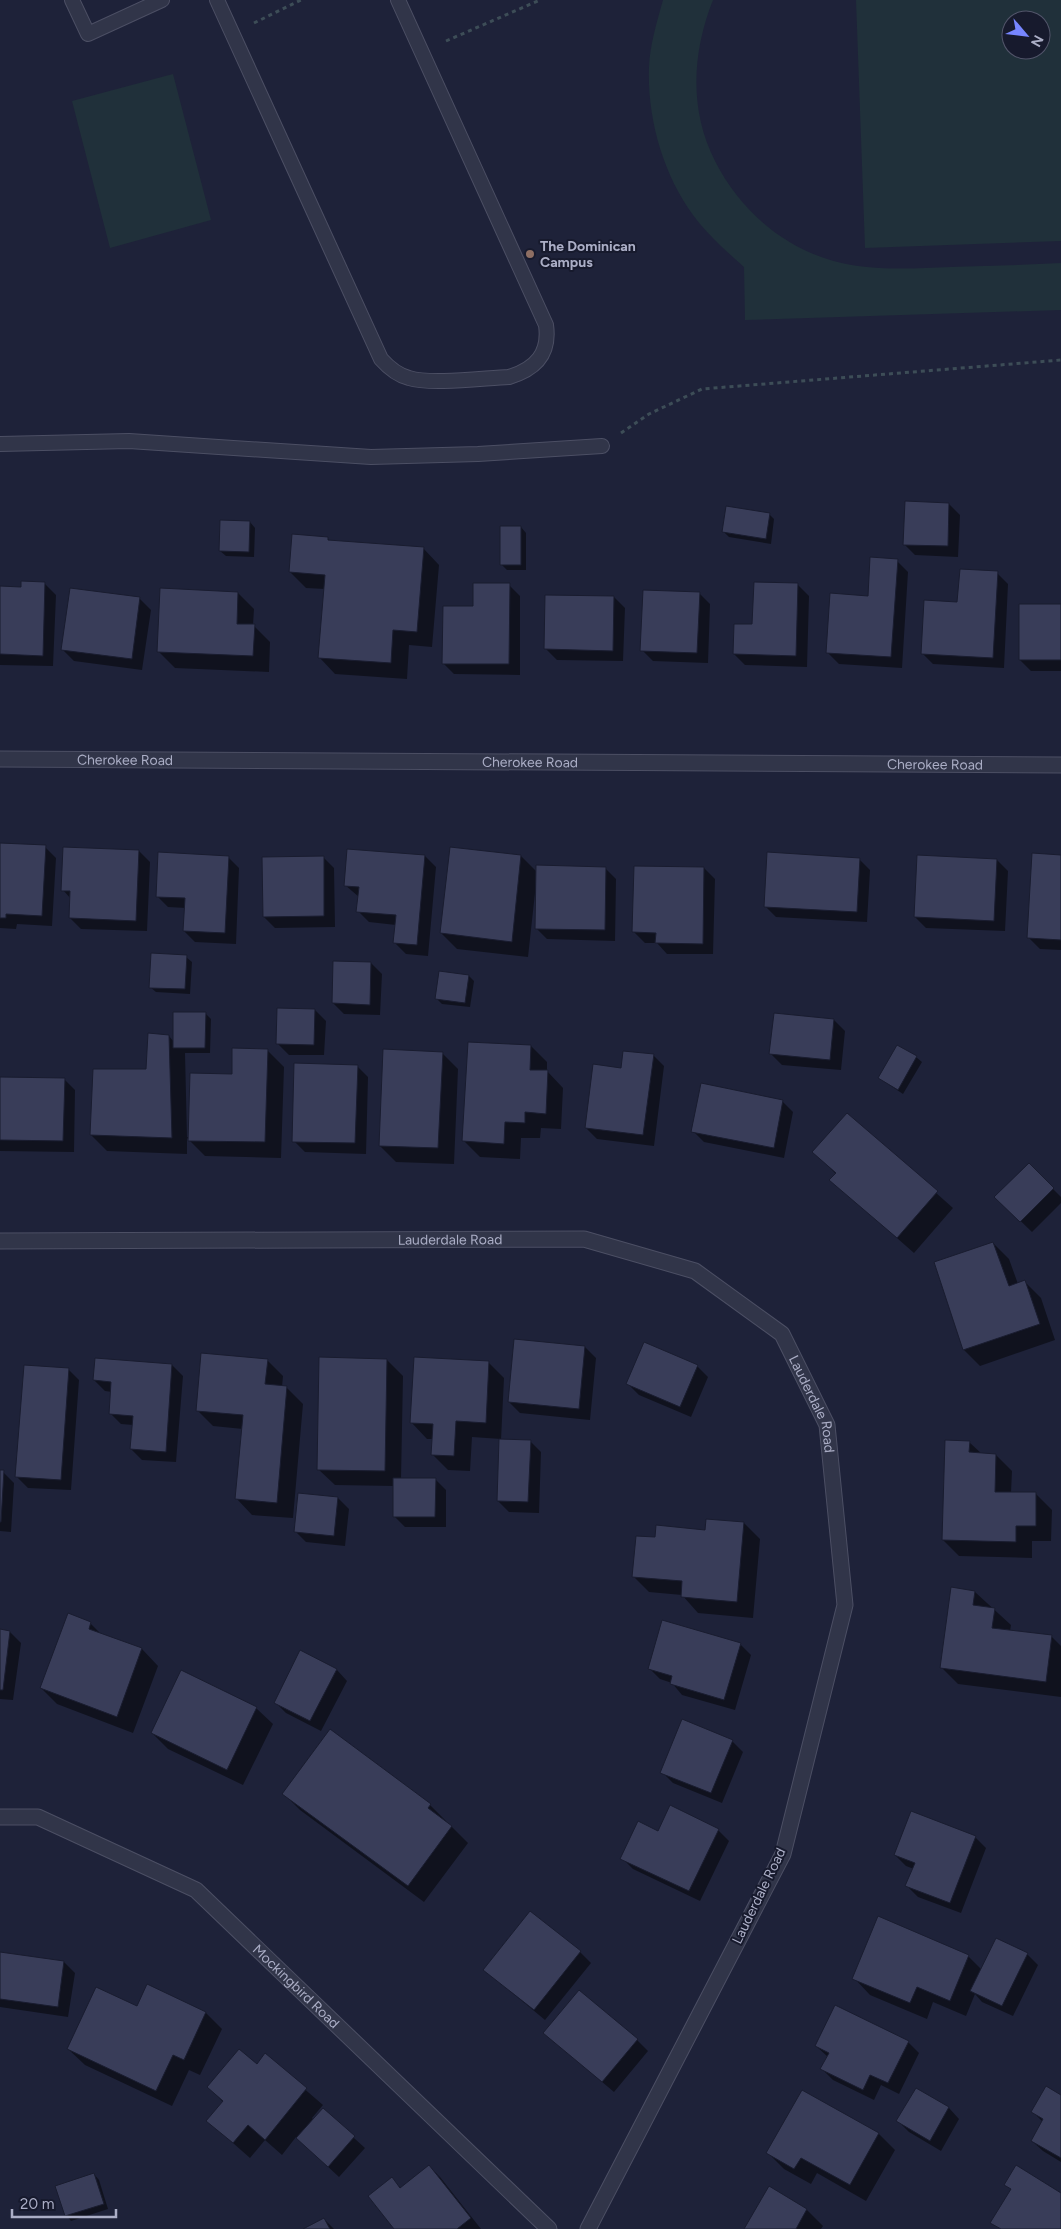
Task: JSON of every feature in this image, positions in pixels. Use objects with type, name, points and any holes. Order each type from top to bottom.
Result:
[{"type":"street","name":"Cherokee Road","points":[[0,759],[1061,765]]},
{"type":"street","name":"Lauderdale Road","points":[[0,1241],[584,1239],[694,1271],[782,1334],[827,1425],[845,1605],[783,1854],[588,2229]]},
{"type":"street","name":"Mockingbird Road","points":[[0,1817],[38,1817],[196,1890],[549,2229]]},
{"type":"lane","points":[[72,0],[88,34],[162,0]]},
{"type":"lane","points":[[217,0],[381,359],[394,372],[410,379],[431,381],[509,377],[519,374],[535,364],[546,349],[548,337],[546,325],[398,0]]},
{"type":"lane","points":[[0,444],[129,441],[371,457],[478,454],[602,446]]},
{"type":"path","points":[[232,33],[301,0]]},
{"type":"path","points":[[446,41],[540,0]]},
{"type":"path","points":[[602,446],[649,414],[702,388],[1061,360]]},
{"type":"shaded area","points":[[663,0],[713,0],[701,40],[696,81],[697,102],[701,122],[715,161],[727,182],[742,202],[777,234],[819,256],[842,263],[867,267],[909,268],[1061,263],[1061,310],[745,320],[744,267],[711,236],[693,215],[673,182],[659,145],[651,106],[649,67],[652,41]]},
{"type":"shaded area","points":[[856,0],[1061,0],[1061,241],[865,248]]},
{"type":"shaded area","points":[[173,74],[211,220],[110,248],[72,101]]},
{"type":"building","points":[[905,501],[949,503],[948,546],[903,545]]},
{"type":"building","points":[[726,506],[770,513],[766,539],[722,532]]},
{"type":"building","points":[[220,520],[250,521],[249,552],[219,551]]},
{"type":"building","points":[[500,526],[521,526],[521,565],[500,565]]},
{"type":"building","points":[[292,534],[328,537],[328,540],[424,547],[417,632],[393,630],[391,663],[318,658],[325,575],[289,572]]},
{"type":"building","points":[[870,557],[898,559],[891,657],[826,653],[830,593],[868,596]]},
{"type":"building","points":[[960,569],[998,571],[993,658],[921,654],[924,600],[957,602]]},
{"type":"building","points":[[21,581],[45,582],[43,656],[0,654],[0,586],[21,587]]},
{"type":"building","points":[[754,582],[798,583],[796,656],[733,654],[734,624],[752,624]]},
{"type":"building","points":[[473,583],[510,583],[509,664],[442,664],[443,606],[473,606]]},
{"type":"building","points":[[70,588],[140,597],[132,659],[61,650]]},
{"type":"building","points":[[160,588],[238,592],[237,624],[255,624],[253,656],[157,652]]},
{"type":"building","points":[[643,590],[700,592],[697,653],[640,651]]},
{"type":"building","points":[[545,595],[614,596],[613,651],[544,649]]},
{"type":"building","points":[[1019,604],[1061,604],[1061,660],[1019,660]]},
{"type":"building","points":[[0,843],[46,845],[42,916],[6,914],[6,918],[0,918]]},
{"type":"building","points":[[63,847],[139,850],[136,921],[69,918],[70,891],[61,891]]},
{"type":"building","points":[[450,847],[521,855],[512,942],[440,933]]},
{"type":"building","points":[[347,849],[425,855],[417,945],[393,943],[396,915],[356,912],[359,887],[344,886]]},
{"type":"building","points":[[158,852],[229,856],[225,933],[183,931],[185,898],[156,897]]},
{"type":"building","points":[[767,852],[860,858],[857,912],[764,907]]},
{"type":"building","points":[[1032,853],[1061,855],[1061,940],[1027,938]]},
{"type":"building","points":[[917,855],[997,859],[994,921],[914,917]]},
{"type":"building","points":[[324,856],[324,916],[263,917],[262,857]]},
{"type":"building","points":[[536,865],[606,867],[605,930],[535,929]]},
{"type":"building","points":[[634,866],[704,867],[703,944],[655,943],[656,933],[632,932]]},
{"type":"building","points":[[151,953],[187,955],[185,989],[149,988]]},
{"type":"building","points":[[333,961],[371,962],[370,1005],[332,1003]]},
{"type":"building","points":[[439,971],[469,975],[465,1003],[435,999]]},
{"type":"building","points":[[277,1008],[315,1009],[314,1045],[276,1044]]},
{"type":"building","points":[[173,1012],[206,1012],[205,1048],[173,1048]]},
{"type":"building","points":[[774,1013],[834,1019],[830,1060],[769,1054]]},
{"type":"building","points":[[148,1033],[169,1035],[172,1138],[90,1135],[93,1069],[146,1069]]},
{"type":"building","points":[[468,1042],[531,1045],[530,1070],[548,1070],[546,1114],[525,1112],[525,1123],[505,1122],[504,1144],[462,1141]]},
{"type":"building","points":[[897,1045],[917,1056],[898,1090],[878,1078]]},
{"type":"building","points":[[232,1048],[268,1049],[265,1142],[188,1141],[190,1073],[232,1074]]},
{"type":"building","points":[[383,1049],[443,1052],[438,1148],[379,1146]]},
{"type":"building","points":[[623,1051],[654,1054],[643,1135],[585,1128],[593,1064],[621,1068]]},
{"type":"building","points":[[294,1063],[358,1065],[355,1143],[292,1142]]},
{"type":"building","points":[[0,1077],[65,1078],[63,1141],[0,1140]]},
{"type":"building","points":[[701,1083],[783,1100],[774,1148],[691,1132]]},
{"type":"building","points":[[847,1113],[938,1191],[897,1238],[829,1180],[836,1173],[812,1152]]},
{"type":"building","points":[[1029,1163],[1054,1188],[1020,1222],[994,1197]]},
{"type":"building","points":[[993,1242],[1009,1286],[1025,1280],[1040,1324],[963,1350],[934,1262]]},
{"type":"building","points":[[514,1339],[585,1346],[579,1409],[508,1402]]},
{"type":"building","points":[[644,1342],[698,1365],[680,1407],[626,1384]]},
{"type":"building","points":[[201,1353],[268,1359],[265,1384],[287,1386],[277,1503],[235,1499],[243,1415],[196,1411]]},
{"type":"building","points":[[319,1357],[387,1359],[385,1471],[317,1470]]},
{"type":"building","points":[[414,1357],[489,1361],[486,1423],[456,1421],[454,1456],[431,1455],[433,1424],[410,1423]]},
{"type":"building","points":[[95,1358],[172,1364],[166,1452],[130,1449],[133,1416],[109,1414],[111,1382],[93,1380]]},
{"type":"building","points":[[24,1365],[69,1368],[61,1480],[15,1477]]},
{"type":"building","points":[[499,1439],[531,1440],[528,1502],[497,1501]]},
{"type":"building","points":[[945,1440],[970,1441],[969,1452],[996,1454],[995,1492],[1036,1492],[1036,1526],[1016,1526],[1016,1542],[942,1540]]},
{"type":"building","points":[[0,1470],[4,1470],[1,1522],[0,1522]]},
{"type":"building","points":[[393,1478],[436,1478],[435,1517],[393,1517]]},
{"type":"building","points":[[298,1493],[338,1497],[334,1536],[294,1532]]},
{"type":"building","points":[[706,1519],[744,1522],[737,1602],[681,1597],[682,1581],[632,1577],[636,1536],[655,1537],[656,1525],[705,1530]]},
{"type":"building","points":[[951,1587],[975,1591],[973,1605],[995,1608],[992,1628],[1052,1635],[1046,1682],[940,1668]]},
{"type":"building","points":[[68,1613],[91,1622],[89,1629],[142,1648],[117,1717],[40,1688]]},
{"type":"building","points":[[662,1620],[741,1643],[724,1700],[670,1684],[672,1676],[648,1669]]},
{"type":"building","points":[[0,1629],[10,1631],[3,1690],[0,1690]]},
{"type":"building","points":[[300,1650],[337,1669],[310,1721],[274,1703]]},
{"type":"building","points":[[181,1670],[257,1707],[227,1770],[151,1733]]},
{"type":"building","points":[[682,1719],[733,1740],[711,1793],[660,1773]]},
{"type":"building","points":[[330,1729],[431,1804],[428,1808],[452,1826],[408,1886],[282,1794]]},
{"type":"building","points":[[670,1805],[719,1829],[689,1891],[620,1859],[638,1821],[658,1831]]},
{"type":"building","points":[[911,1811],[976,1836],[950,1903],[905,1886],[915,1863],[894,1855]]},
{"type":"building","points":[[530,1911],[581,1951],[534,2010],[483,1970]]},
{"type":"building","points":[[878,1916],[969,1955],[950,2001],[917,1987],[910,2003],[852,1979]]},
{"type":"building","points":[[996,1938],[1028,1953],[1002,2006],[970,1991]]},
{"type":"building","points":[[0,1952],[64,1961],[58,2007],[0,1999]]},
{"type":"building","points":[[147,1984],[206,2012],[184,2060],[173,2055],[156,2091],[67,2049],[96,1987],[137,2006]]},
{"type":"building","points":[[579,1990],[638,2039],[602,2082],[543,2033]]},
{"type":"building","points":[[835,2005],[909,2041],[888,2083],[870,2075],[863,2090],[820,2069],[829,2053],[815,2046]]},
{"type":"building","points":[[239,2049],[257,2064],[265,2053],[307,2088],[265,2140],[248,2125],[233,2143],[206,2121],[223,2101],[207,2087]]},
{"type":"building","points":[[1046,2086],[1061,2095],[1061,2158],[1031,2141],[1043,2119],[1031,2112]]},
{"type":"building","points":[[916,2088],[949,2107],[930,2141],[896,2121]]},
{"type":"building","points":[[802,2090],[879,2133],[850,2185],[801,2158],[794,2169],[766,2153]]},
{"type":"building","points":[[323,2108],[355,2136],[328,2167],[296,2138]]},
{"type":"building","points":[[429,2165],[471,2218],[457,2229],[394,2229],[368,2196],[392,2177],[400,2188]]},
{"type":"building","points":[[1016,2165],[1061,2193],[1061,2229],[1001,2229],[990,2223],[1011,2189],[1004,2185]]},
{"type":"building","points":[[94,2173],[104,2204],[65,2216],[55,2186]]},
{"type":"building","points":[[769,2186],[807,2209],[796,2229],[744,2229]]},
{"type":"building","points":[[324,2218],[330,2229],[303,2229]]},
{"type":"place","name":"The Dominican Campus","points":[[530,254]]}]
